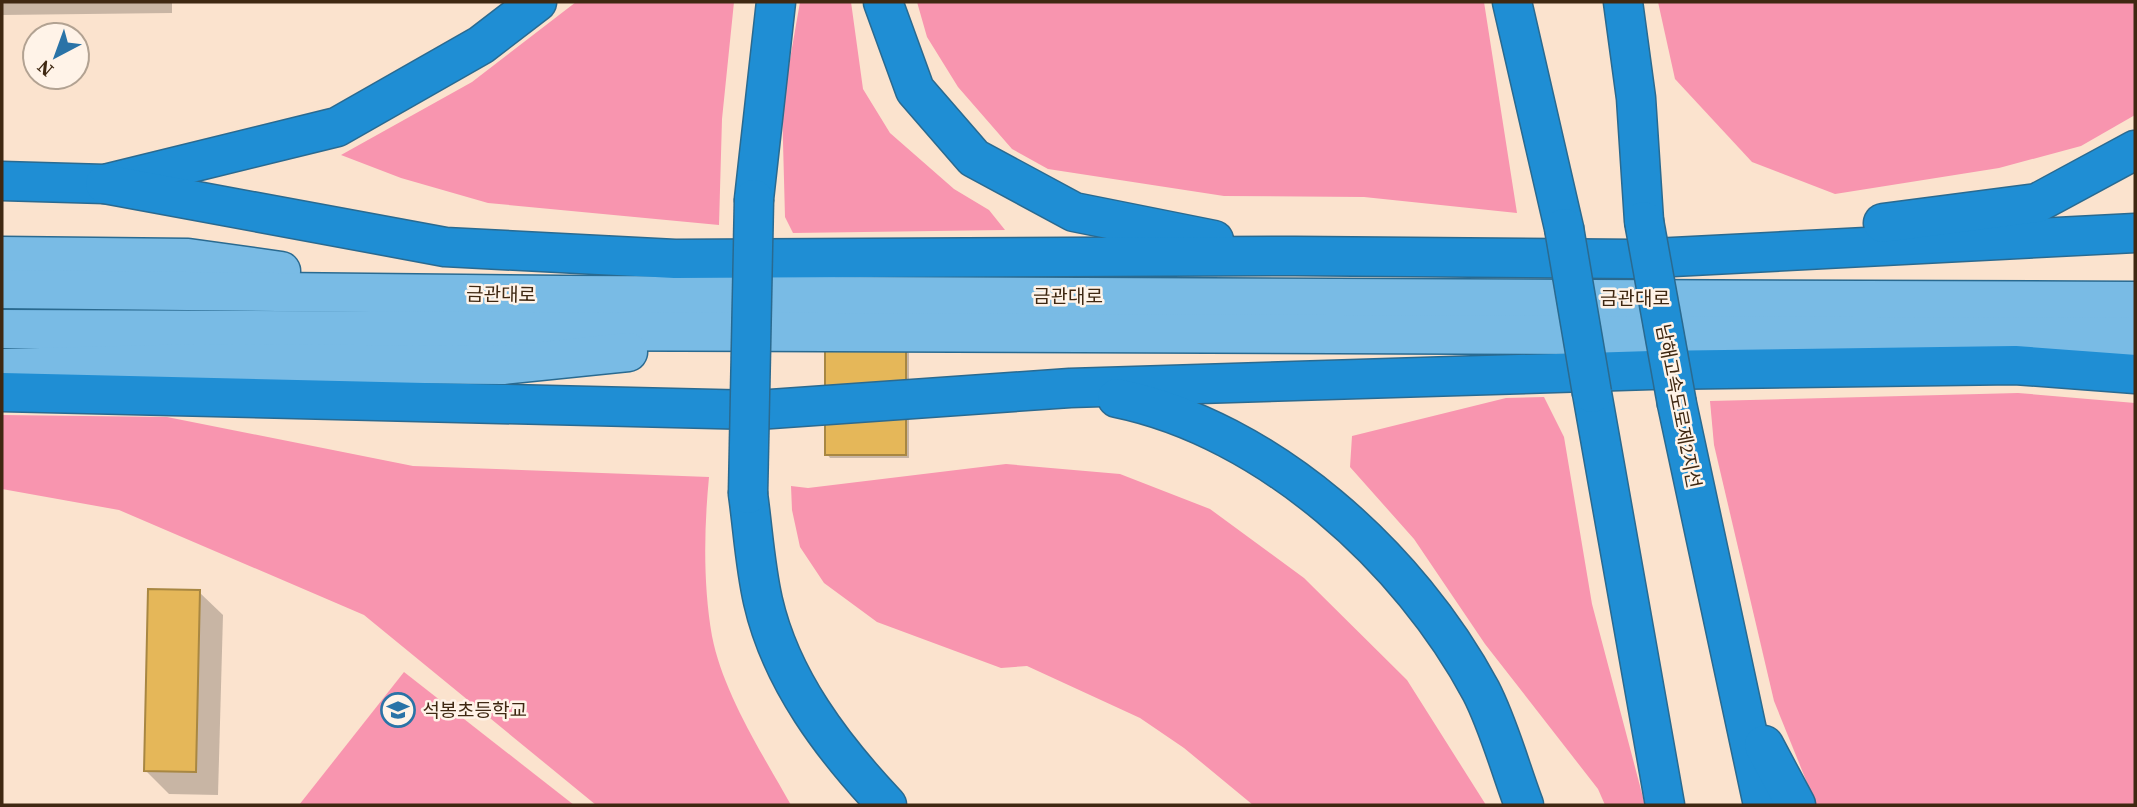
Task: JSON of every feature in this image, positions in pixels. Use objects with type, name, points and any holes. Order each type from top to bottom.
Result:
[{"type":"highway","points":[[105,184],[337,127],[481,45],[537,2]]},
{"type":"highway","points":[[776,2],[754,199],[748,494],[764,602],[794,685],[849,764],[887,805]]},
{"type":"highway","points":[[883,2],[915,90],[974,158],[1074,212],[1295,256]]},
{"type":"highway","points":[[1512,2],[1564,228]]},
{"type":"highway","points":[[1539,2],[1564,228],[1665,805]]},
{"type":"highway","name":"남해고속도로제2지선","points":[[1623,2],[1636,98],[1644,221],[1677,404],[1736,669],[1763,805]]},
{"type":"highway","points":[[1636,98],[1642,2]]},
{"type":"highway","points":[[1634,259],[2037,203],[2135,150]]},
{"type":"highway","points":[[2,181],[105,184],[458,247],[675,259],[1295,256],[1634,259],[2135,233]]},
{"type":"highway","points":[[2,392],[756,410],[1070,388],[1651,370],[2015,365],[2135,374]]},
{"type":"highway","points":[[1070,388],[1148,405],[1209,428],[1297,478],[1409,582],[1481,692],[1524,805]]},
{"type":"highway","points":[[1736,669],[1768,757],[1796,805]]},
{"type":"main road","points":[[2,256],[188,258],[300,274],[562,295]]},
{"type":"main road","name":"금관대로","points":[[2,289],[562,295],[2135,301]]},
{"type":"main road","name":"금관대로","points":[[2,329],[2135,337]]},
{"type":"main road","points":[[2,368],[197,363],[503,365],[596,357],[740,333]]},
{"type":"shaded area","points":[[576,2],[734,2],[722,119],[719,225],[488,203],[401,178],[341,155],[472,82]]},
{"type":"shaded area","points":[[800,2],[851,2],[863,89],[890,133],[954,189],[989,210],[1005,230],[793,233],[785,217],[782,105]]},
{"type":"shaded area","points":[[917,2],[1484,2],[1517,213],[1364,197],[1224,196],[1048,169],[1012,149],[958,87],[927,37]]},
{"type":"shaded area","points":[[1658,2],[2135,2],[2135,115],[2081,146],[1999,168],[1835,194],[1752,162],[1675,79]]},
{"type":"shaded area","points":[[2018,393],[2135,403],[2135,805],[1816,805],[1774,701],[1714,445],[1710,401]]},
{"type":"shaded area","points":[[1544,397],[1564,437],[1592,604],[1645,805],[1605,805],[1598,789],[1485,644],[1414,539],[1350,467],[1352,436],[1506,398]]},
{"type":"shaded area","points":[[2,415],[167,417],[413,466],[709,477],[705,556],[707,597],[717,658],[734,701],[791,805],[596,805],[364,615],[119,510],[2,489]]},
{"type":"shaded area","points":[[1006,464],[1120,474],[1210,509],[1304,578],[1407,680],[1486,805],[1253,805],[1184,748],[1140,718],[1027,666],[1001,668],[877,622],[824,583],[800,547],[792,510],[791,486],[808,488]]},
{"type":"shaded area","points":[[404,672],[574,805],[299,805]]},
{"type":"building","points":[[825,347],[906,348],[906,455],[825,455]]},
{"type":"building","points":[[148,589],[200,590],[196,772],[144,771]]},
{"type":"place","name":"석봉초등학교","points":[[398,710]]}]
